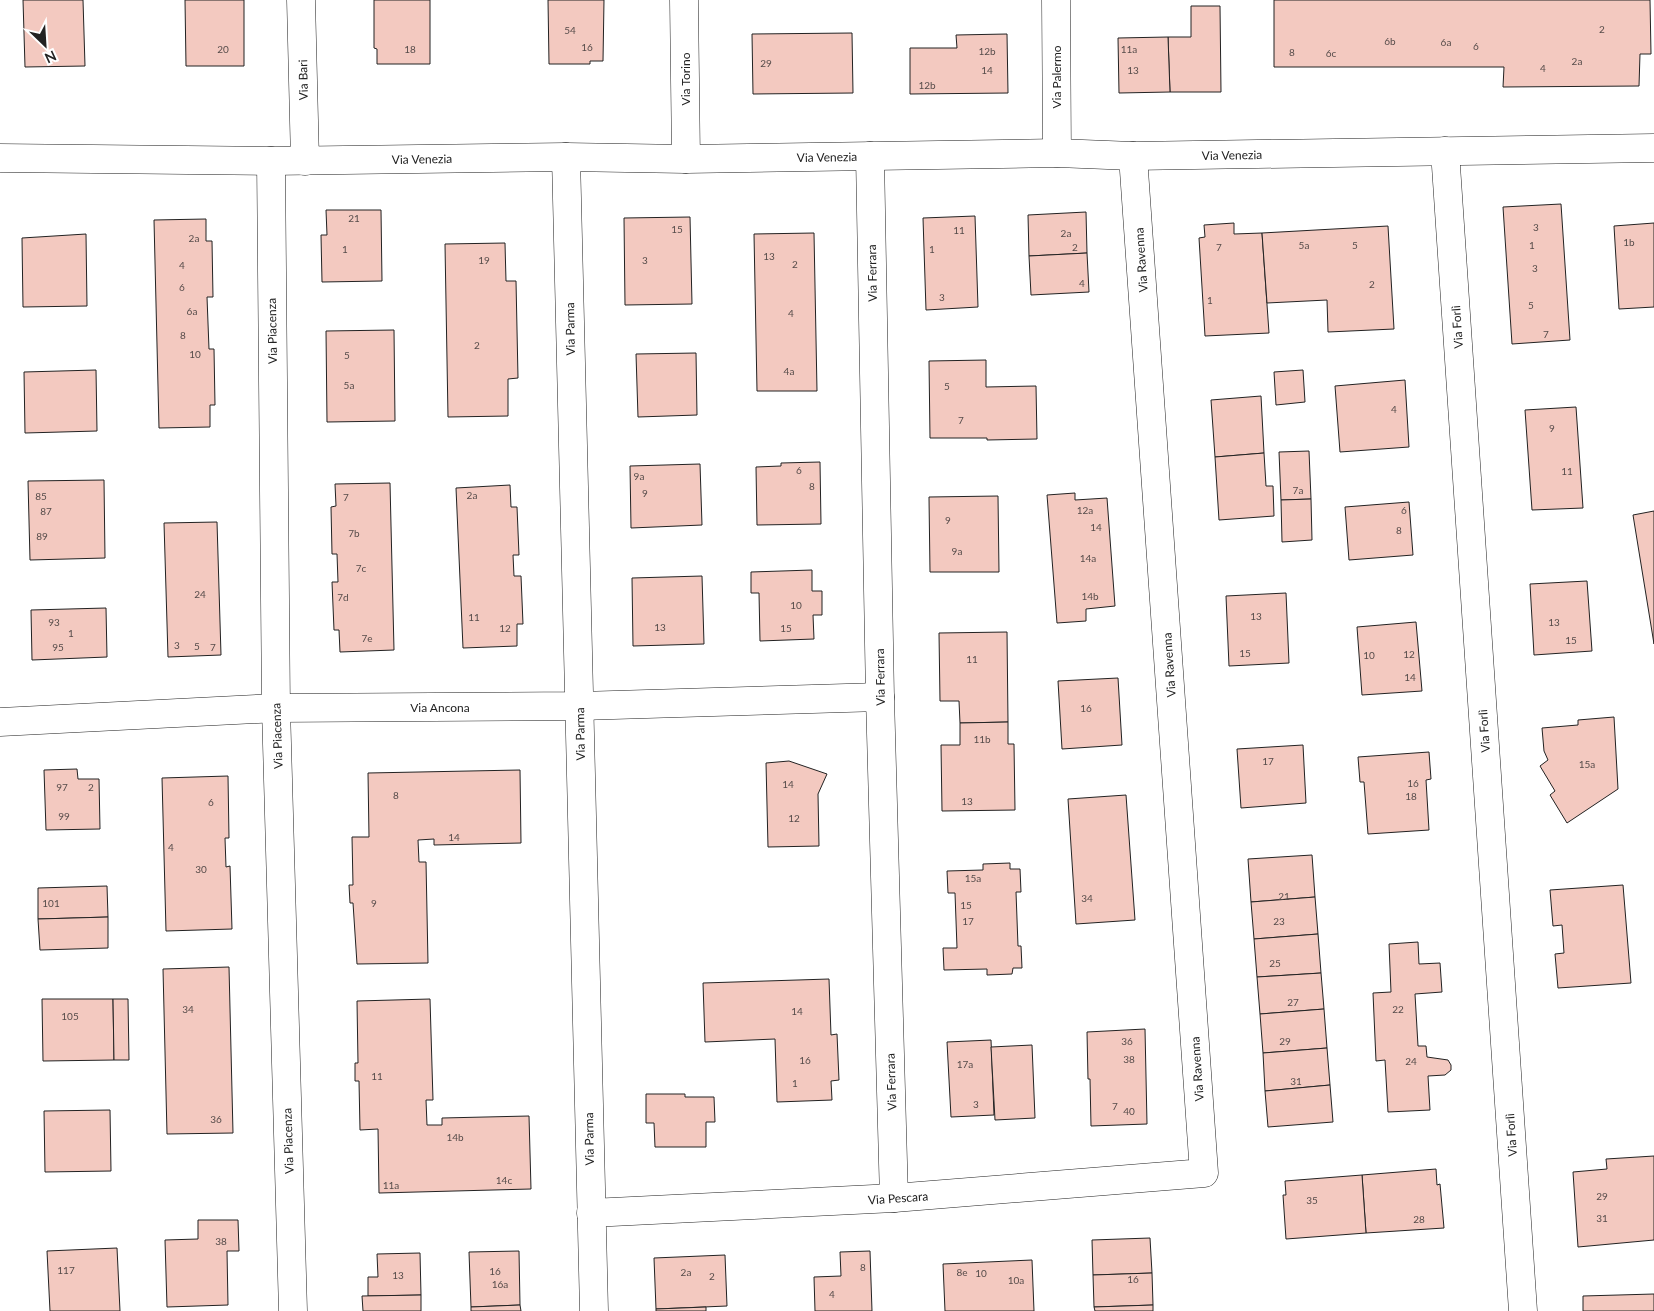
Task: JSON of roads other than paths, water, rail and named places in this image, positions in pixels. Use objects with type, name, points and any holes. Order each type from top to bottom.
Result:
[{"type":"street","name":"Via Bari","points":[[301,0],[305,161]]},
{"type":"street","name":"Via Torino","points":[[684,0],[686,159]]},
{"type":"street","name":"Via Palermo","points":[[1056,0],[1057,153]]},
{"type":"street","name":"Via Venezia","points":[[0,158],[305,161],[566,156],[686,159],[1057,153],[1133,156],[1654,148]]},
{"type":"street","name":"Via Forlì","points":[[1445,150],[1523,1311]]},
{"type":"street","name":"Via Parma","points":[[566,156],[594,1311]]},
{"type":"street","name":"Via Ferrara","points":[[870,156],[880,697],[894,1198]]},
{"type":"street","name":"Via Ravenna","points":[[1133,156],[1204,1173]]},
{"type":"street","name":"Via Piacenza","points":[[271,161],[276,708],[293,1311]]},
{"type":"street","name":"Via Ancona","points":[[0,722],[276,708],[580,706],[880,697]]},
{"type":"street","name":"Via Pescara","points":[[591,1213],[894,1198],[1204,1173]]}]
